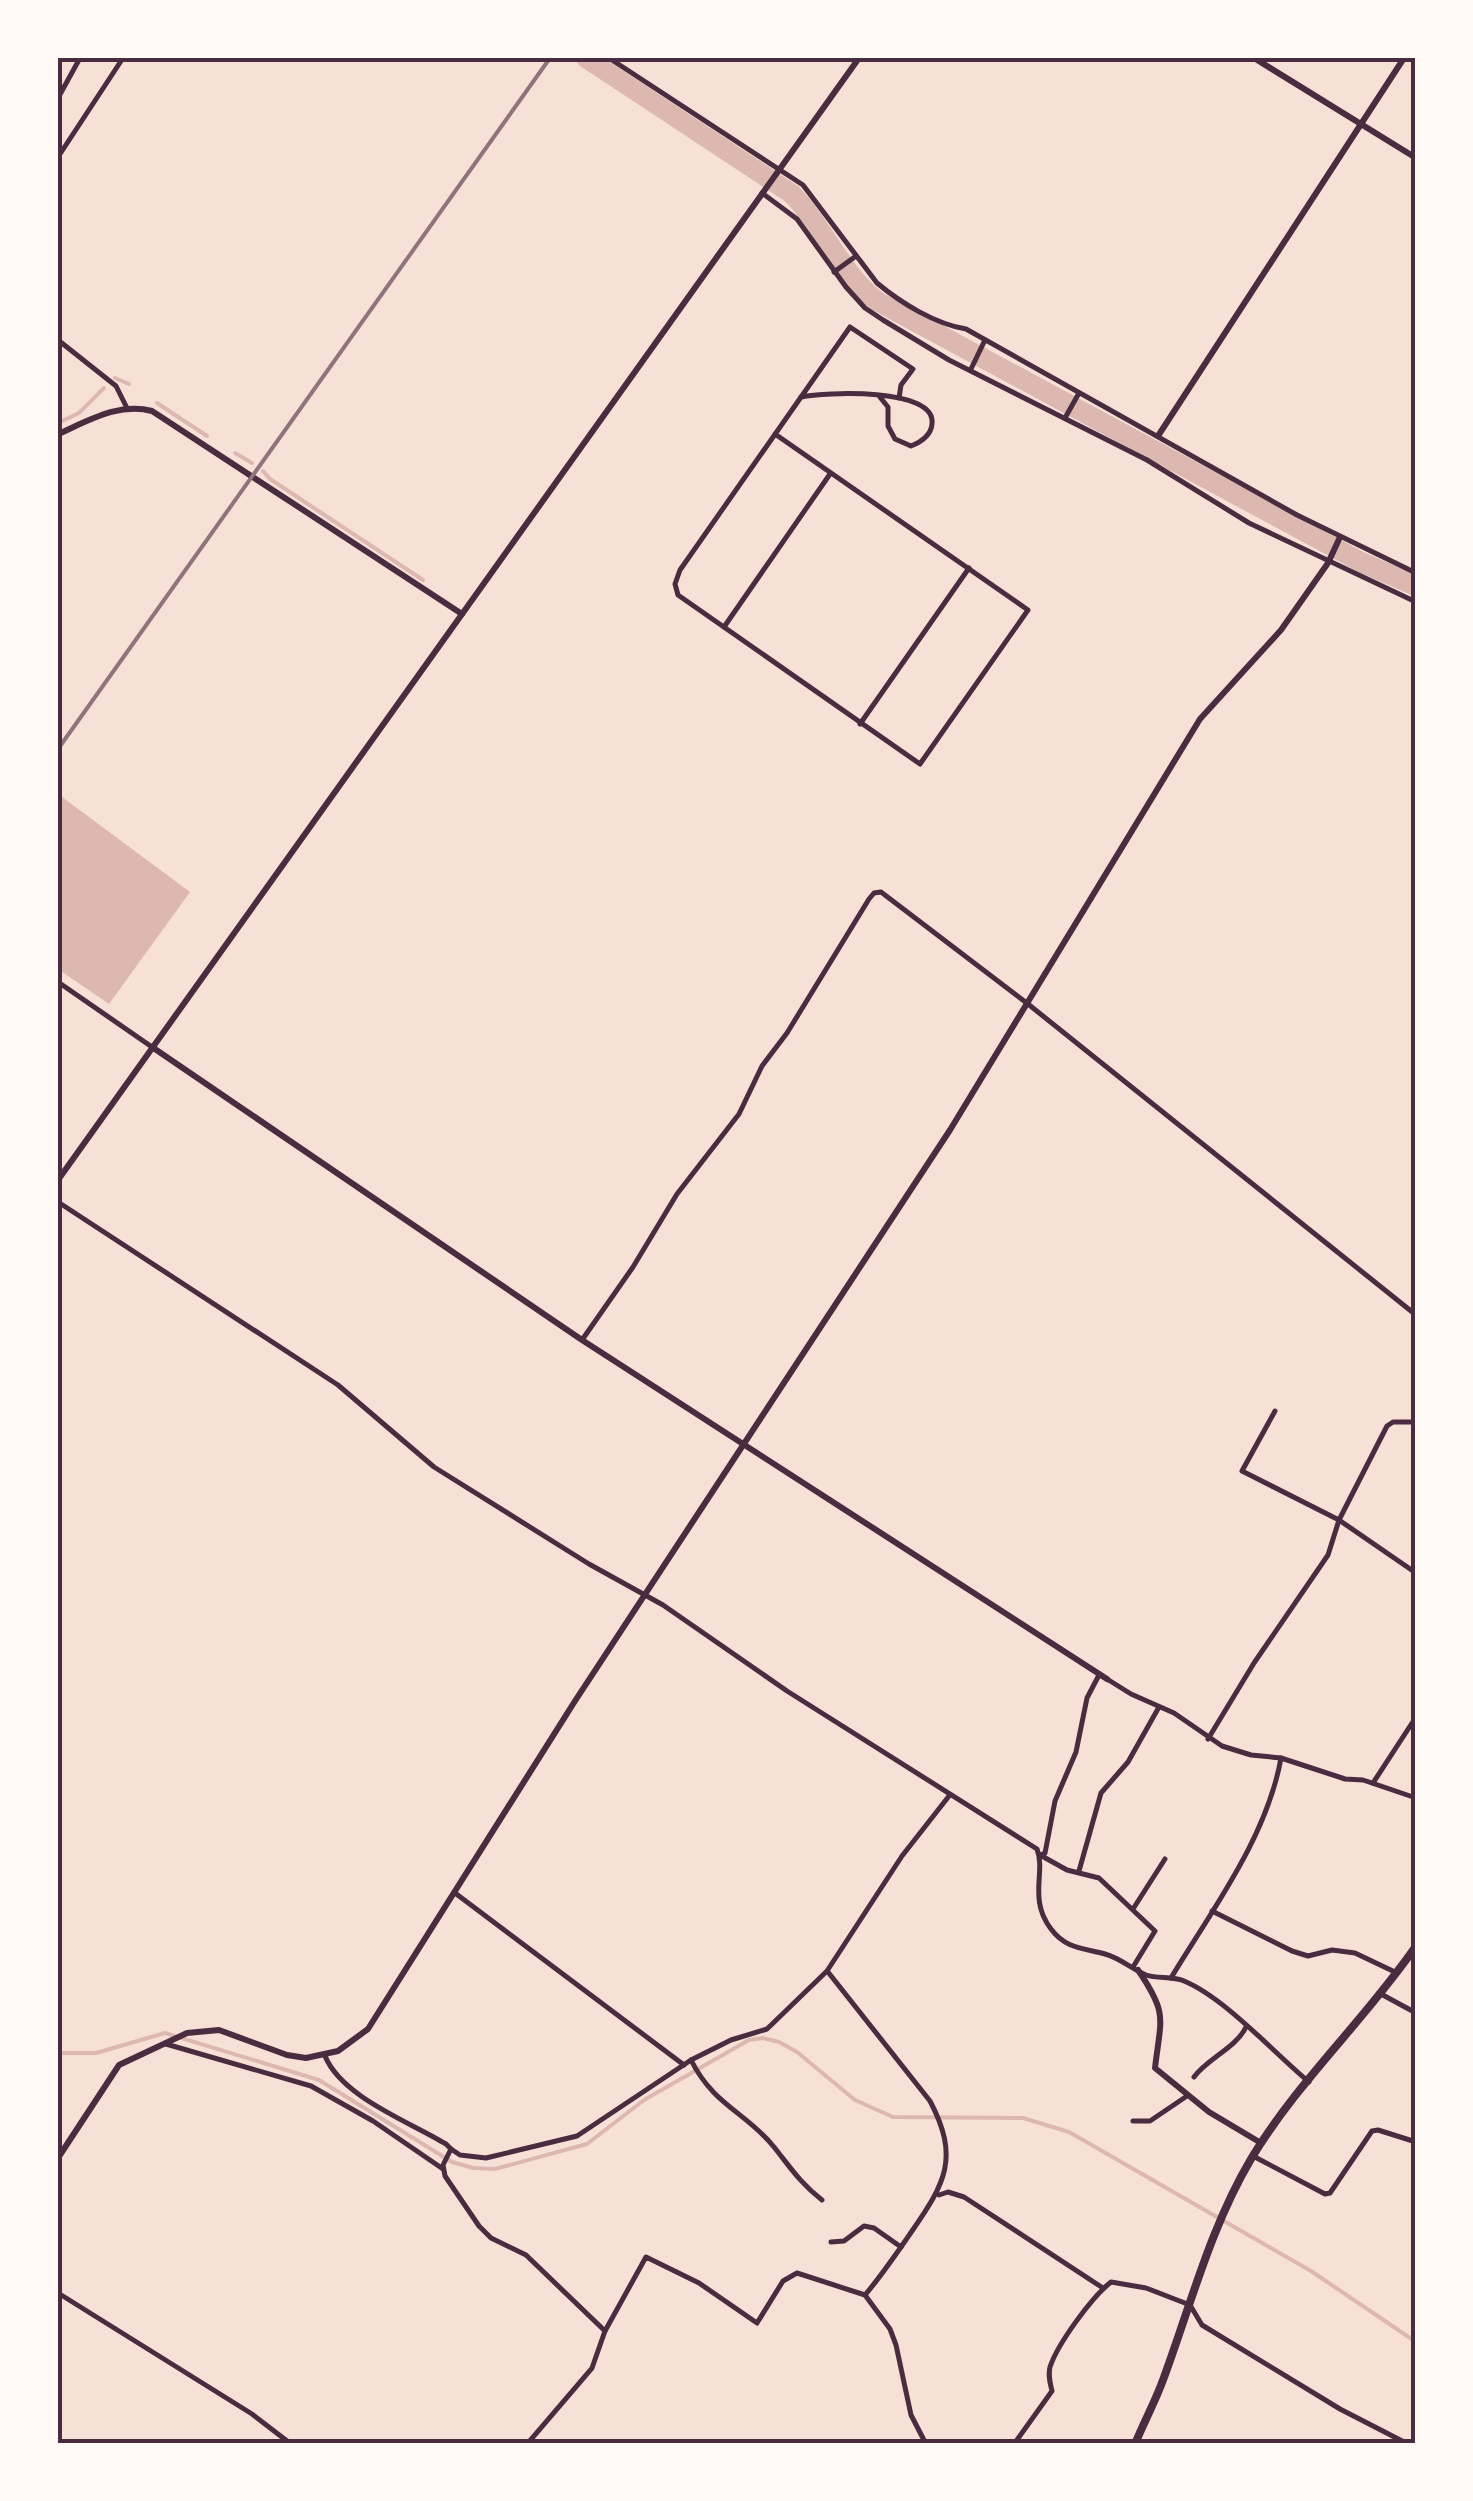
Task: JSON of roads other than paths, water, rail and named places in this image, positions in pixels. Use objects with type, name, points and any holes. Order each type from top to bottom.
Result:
[{"type":"main road","points":[[1135,2444],[1162,2385],[1220,2225],[1253,2156],[1416,1946]]},
{"type":"street","points":[[58,98],[80,58]]},
{"type":"street","points":[[58,157],[123,58]]},
{"type":"street","points":[[609,58],[813,196],[854,258],[888,292],[1158,436],[1339,539],[1416,573]]},
{"type":"street","points":[[58,1180],[859,58]]},
{"type":"street","points":[[1254,58],[1416,158]]},
{"type":"street","points":[[1158,436],[1404,58]]},
{"type":"street","points":[[763,191],[798,219],[865,308],[949,360],[972,367],[1163,469],[1249,524],[1416,602]]},
{"type":"street","points":[[836,271],[854,258]]},
{"type":"street","points":[[775,434],[1028,610],[920,764],[678,595],[675,584],[680,570],[775,434],[850,327],[913,370],[901,385],[900,398]]},
{"type":"street","points":[[58,340],[116,386],[127,408]]},
{"type":"street","points":[[972,367],[984,342]]},
{"type":"street","points":[[801,397],[825,392],[879,396],[900,398],[921,403],[931,413],[931,429],[917,444],[908,446],[893,437],[887,422],[888,407],[879,396]]},
{"type":"street","points":[[1066,416],[1079,394]]},
{"type":"street","points":[[58,434],[127,408],[152,411],[462,614]]},
{"type":"street","points":[[724,627],[830,474]]},
{"type":"street","points":[[58,2158],[119,2065],[187,2033],[218,2030],[287,2055],[324,2056],[338,2052],[368,2029],[644,1595],[950,1130],[1200,719],[1281,630],[1339,539]]},
{"type":"street","points":[[860,724],[969,568]]},
{"type":"street","points":[[582,1340],[677,1194],[739,1114],[762,1066],[787,1034],[874,893],[881,892],[1028,1004],[1416,1315]]},
{"type":"street","points":[[58,982],[582,1340],[1103,1677],[1174,1713],[1208,1739],[1251,1756],[1281,1758],[1416,1798]]},
{"type":"street","points":[[58,1202],[338,1385],[434,1468],[644,1595],[1037,1849],[1037,1887],[1048,1926],[1073,1948],[1105,1954],[1147,1975],[1172,1978],[1211,1996],[1309,2082]]},
{"type":"street","points":[[1275,1411],[1242,1471],[1339,1520],[1391,1552],[1416,1573]]},
{"type":"street","points":[[1208,1739],[1328,1555],[1339,1520],[1387,1426],[1393,1422],[1416,1422]]},
{"type":"street","points":[[1040,1855],[1044,1853],[1056,1801],[1076,1752],[1087,1698],[1103,1677]]},
{"type":"street","points":[[1079,1871],[1101,1792],[1128,1762],[1160,1707]]},
{"type":"street","points":[[1372,1782],[1416,1717]]},
{"type":"street","points":[[1172,1978],[1272,1795],[1281,1758]]},
{"type":"street","points":[[324,2056],[331,2072],[346,2086],[460,2155],[486,2158],[576,2136],[689,2063],[731,2040],[767,2029],[828,1971],[902,1856],[950,1796]]},
{"type":"street","points":[[1040,1855],[1067,1870],[1099,1878],[1156,1931],[1135,1968]]},
{"type":"street","points":[[1133,1909],[1166,1858]]},
{"type":"street","points":[[454,1893],[689,2063],[726,2107],[773,2146],[798,2182],[822,2200]]},
{"type":"street","points":[[1212,1911],[1292,1951],[1308,1956],[1332,1950],[1355,1953],[1398,1973]]},
{"type":"street","points":[[1135,1968],[1162,2010],[1155,2068],[1187,2096],[1261,2143]]},
{"type":"street","points":[[828,1971],[913,2076],[940,2119],[946,2143],[946,2167],[936,2196],[865,2295]]},
{"type":"street","points":[[1381,1994],[1416,2013]]},
{"type":"street","points":[[1194,2077],[1241,2037],[1246,2027]]},
{"type":"street","points":[[167,2042],[320,2090],[412,2146],[443,2167],[478,2226],[491,2238],[526,2254],[605,2331]]},
{"type":"street","points":[[1133,2121],[1150,2121],[1187,2096]]},
{"type":"street","points":[[1253,2156],[1330,2194],[1372,2131],[1416,2142]]},
{"type":"street","points":[[443,2167],[450,2151]]},
{"type":"street","points":[[936,2196],[948,2192],[964,2197],[1103,2288]]},
{"type":"street","points":[[831,2242],[844,2241],[864,2226],[874,2228],[902,2247]]},
{"type":"street","points":[[527,2444],[592,2368],[605,2331],[646,2257],[698,2283],[757,2323],[783,2281],[797,2273],[865,2295],[890,2330],[911,2415],[926,2444]]},
{"type":"street","points":[[1014,2444],[1052,2391],[1048,2371],[1058,2353],[1111,2282],[1160,2292],[1190,2305],[1202,2325],[1408,2444]]},
{"type":"street","points":[[58,2293],[252,2414],[292,2444]]},
{"type":"waterway","points":[[586,58],[792,194],[853,277],[877,301],[1361,562],[1416,586]]},
{"type":"waterway","points":[[115,378],[129,384]]},
{"type":"waterway","points":[[58,423],[79,413],[104,388]]},
{"type":"waterway","points":[[157,403],[207,436]]},
{"type":"waterway","points":[[235,453],[252,463]]},
{"type":"waterway","points":[[263,471],[423,580]]},
{"type":"waterway","points":[[58,2053],[96,2053],[165,2033],[319,2080],[452,2162],[495,2169],[587,2144],[644,2100],[749,2040],[763,2038],[797,2052],[855,2100],[893,2117],[1023,2118],[1069,2132],[1311,2271],[1416,2342]]},
{"type":"railway","points":[[58,749],[550,58]]}]
